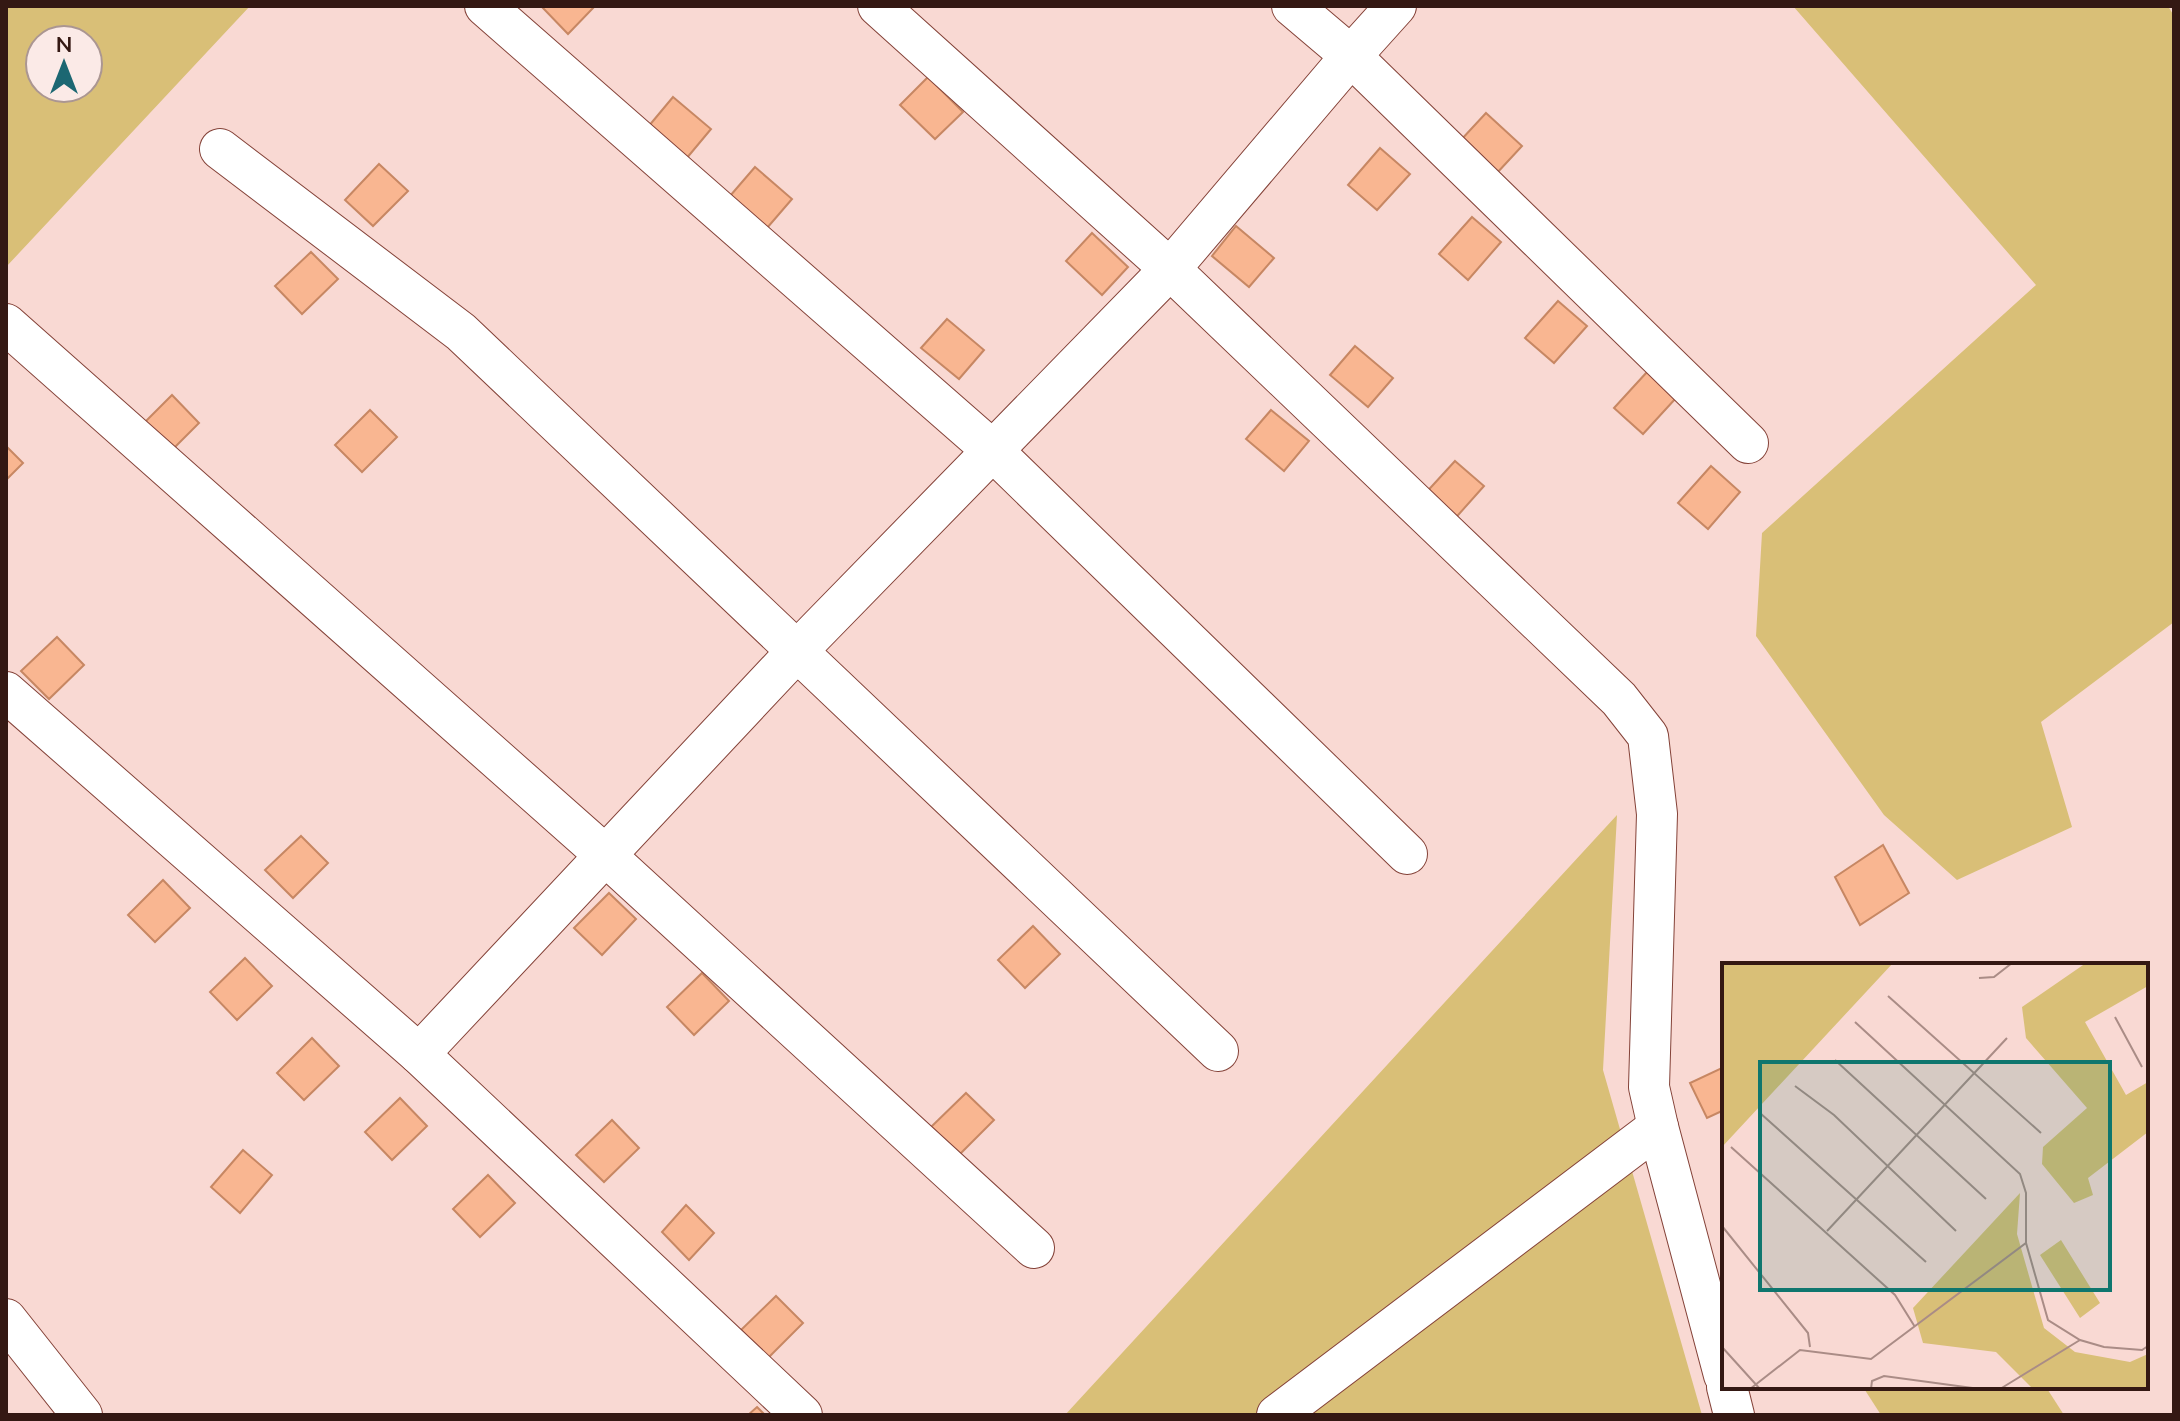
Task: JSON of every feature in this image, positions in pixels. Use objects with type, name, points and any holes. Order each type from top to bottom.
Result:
[{"type":"street","points":[[485,6],[992,450],[1407,854]]},
{"type":"street","points":[[878,6],[1170,269],[1619,699],[1648,736],[1657,814],[1649,1087],[1722,1367]]},
{"type":"street","points":[[1292,6],[1351,56],[1748,443]]},
{"type":"street","points":[[419,1054],[798,650],[1170,269],[1396,6]]},
{"type":"street","points":[[220,149],[461,332],[1218,1051]]},
{"type":"street","points":[[6,324],[605,855],[1034,1248]]},
{"type":"street","points":[[6,692],[419,1054],[802,1415]]},
{"type":"street","points":[[1277,1415],[1658,1127]]},
{"type":"street","points":[[6,1319],[82,1415]]},
{"type":"street","points":[[1728,1389],[1734,1415]]},
{"type":"shaded area","points":[[6,6],[250,6],[6,267]]},
{"type":"shaded area","points":[[1793,6],[2168,6],[2174,16],[2174,622],[2041,722],[2072,827],[1957,880],[1884,815],[1756,636],[1762,533],[2036,285]]},
{"type":"shaded area","points":[[1617,815],[1603,1070],[1702,1415],[1065,1415]]},
{"type":"shaded area","points":[[1864,1389],[2047,1389],[2064,1415],[1881,1415]]},
{"type":"building","points":[[541,6],[595,6],[568,34]]},
{"type":"building","points":[[928,77],[963,112],[935,139],[900,105]]},
{"type":"building","points":[[673,97],[711,129],[686,159],[648,127]]},
{"type":"building","points":[[1486,113],[1522,146],[1496,174],[1460,141]]},
{"type":"building","points":[[1380,148],[1410,174],[1377,210],[1348,185]]},
{"type":"building","points":[[379,164],[408,191],[373,226],[345,200]]},
{"type":"building","points":[[755,167],[792,199],[767,228],[730,196]]},
{"type":"building","points":[[1472,217],[1501,242],[1468,280],[1439,254]]},
{"type":"building","points":[[1236,226],[1274,258],[1249,287],[1212,256]]},
{"type":"building","points":[[1092,233],[1128,267],[1102,295],[1066,261]]},
{"type":"building","points":[[311,252],[338,279],[302,314],[275,286]]},
{"type":"building","points":[[1558,301],[1587,326],[1554,363],[1525,338]]},
{"type":"building","points":[[947,319],[984,350],[959,379],[921,348]]},
{"type":"building","points":[[1355,346],[1393,378],[1368,407],[1330,375]]},
{"type":"building","points":[[1647,372],[1676,398],[1643,434],[1614,408]]},
{"type":"building","points":[[172,395],[199,423],[164,458],[137,430]]},
{"type":"building","points":[[370,410],[397,437],[362,472],[335,445]]},
{"type":"building","points":[[1271,410],[1309,441],[1284,471],[1246,439]]},
{"type":"building","points":[[6,446],[23,463],[6,480]]},
{"type":"building","points":[[1455,461],[1484,486],[1451,523],[1422,497]]},
{"type":"building","points":[[1711,466],[1740,492],[1708,529],[1678,503]]},
{"type":"building","points":[[57,637],[84,665],[49,699],[21,671]]},
{"type":"building","points":[[301,836],[328,863],[293,898],[265,870]]},
{"type":"building","points":[[1883,845],[1909,893],[1860,925],[1835,877]]},
{"type":"building","points":[[163,880],[190,908],[155,942],[128,915]]},
{"type":"building","points":[[609,893],[636,919],[602,955],[574,928]]},
{"type":"building","points":[[1033,926],[1060,954],[1025,988],[998,960]]},
{"type":"building","points":[[245,958],[272,986],[237,1020],[210,992]]},
{"type":"building","points":[[702,973],[729,1001],[694,1035],[667,1007]]},
{"type":"building","points":[[312,1038],[339,1066],[304,1100],[277,1073]]},
{"type":"building","points":[[1722,1068],[1722,1111],[1707,1118],[1690,1083]]},
{"type":"building","points":[[966,1093],[994,1120],[959,1155],[931,1127]]},
{"type":"building","points":[[400,1098],[427,1126],[392,1160],[365,1132]]},
{"type":"building","points":[[612,1120],[639,1148],[604,1182],[576,1155]]},
{"type":"building","points":[[243,1150],[272,1175],[240,1213],[211,1187]]},
{"type":"building","points":[[488,1175],[515,1203],[480,1237],[453,1209]]},
{"type":"building","points":[[686,1205],[714,1233],[689,1260],[662,1232]]},
{"type":"building","points":[[776,1296],[803,1323],[768,1358],[741,1330]]},
{"type":"building","points":[[757,1407],[765,1415],[748,1415]]}]
